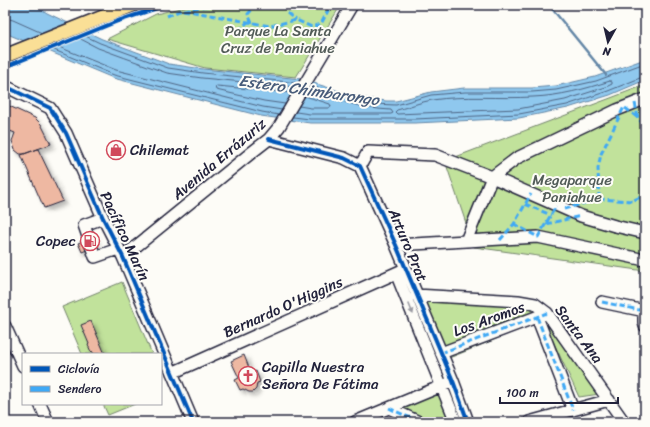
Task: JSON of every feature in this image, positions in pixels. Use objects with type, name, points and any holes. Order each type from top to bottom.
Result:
[{"type":"main road","points":[[5,56],[133,5]]},
{"type":"street","name":"Avenida Errázuriz","points":[[121,253],[269,138],[279,128],[352,5]]},
{"type":"street","name":"Pacífico Marín","points":[[5,86],[50,108],[66,133],[103,218],[121,253],[193,422]]},
{"type":"street","points":[[466,241],[492,177],[517,158],[617,110],[645,99]]},
{"type":"street","points":[[269,138],[344,158],[360,166],[368,152],[435,155],[492,177],[581,216],[645,233]]},
{"type":"street","name":"Arturo Prat","points":[[360,166],[396,245],[400,271],[456,422]]},
{"type":"street","points":[[103,218],[84,225],[95,257],[121,253]]},
{"type":"street","points":[[396,245],[538,237],[645,260]]},
{"type":"street","name":"Arturo Prat","points":[[400,271],[416,294],[453,381],[468,422]]},
{"type":"street","name":"Bernardo O'Higgins","points":[[172,373],[400,271]]},
{"type":"street","name":"Santa Ana","points":[[416,294],[518,301],[535,304],[624,422]]},
{"type":"street","points":[[602,302],[645,311],[645,326]]},
{"type":"street","points":[[542,315],[573,410]]},
{"type":"street","name":"Los Aromos","points":[[441,353],[542,315]]},
{"type":"street","points":[[5,326],[22,364]]},
{"type":"street","points":[[355,422],[453,381]]},
{"type":"street","points":[[529,422],[608,400]]},
{"type":"street","points":[[40,405],[48,422]]},
{"type":"street","points":[[389,408],[419,422]]},
{"type":"green space","name":"Parque La Santa Cruz de Paniahue","points":[[192,5],[341,5],[296,77],[205,68],[107,39],[156,14]]},
{"type":"green space","name":"Megaparque Paniahue","points":[[645,85],[645,271],[474,247],[445,161]]},
{"type":"green space","points":[[122,282],[152,353],[82,353],[62,307]]},
{"type":"green space","points":[[416,295],[518,301],[553,316],[449,358]]},
{"type":"green space","points":[[551,324],[600,394],[579,397],[546,326]]},
{"type":"green space","points":[[439,393],[451,422],[429,422],[398,407]]},
{"type":"green space","points":[[103,405],[133,405],[108,415]]},
{"type":"water","name":"Estero Chimbarongo","points":[[5,5],[35,5],[47,13],[102,39],[169,64],[301,79],[358,97],[386,101],[396,101],[431,92],[464,88],[532,88],[556,86],[595,77],[645,59],[645,80],[610,95],[568,108],[519,118],[415,123],[310,123],[261,116],[113,78],[5,33]]},
{"type":"building","points":[[5,104],[35,118],[41,124],[51,144],[24,154],[20,154],[15,150],[12,141],[15,133],[5,129]]},
{"type":"building","points":[[38,149],[63,201],[44,208],[21,155]]},
{"type":"building","points":[[94,236],[97,246],[82,252],[78,243]]},
{"type":"building","points":[[91,321],[105,353],[91,352],[81,325]]},
{"type":"building","name":"Capilla Nuestra Señora De Fátima","points":[[244,355],[251,373],[256,371],[260,382],[257,383],[256,389],[253,392],[243,389],[240,390],[235,380],[239,378],[231,361]]},
{"type":"waterway","points":[[549,5],[606,75]]},
{"type":"marked path","points":[[167,16],[179,11],[213,5]]},
{"type":"marked path","points":[[252,23],[248,14],[256,5]]},
{"type":"marked path","points":[[291,5],[287,13],[296,20]]},
{"type":"marked path","points":[[183,10],[270,26],[296,20],[312,27],[321,24],[331,5]]},
{"type":"marked path","points":[[238,31],[248,22]]},
{"type":"marked path","points":[[635,103],[638,118],[645,126]]},
{"type":"marked path","points":[[599,199],[598,168],[601,154],[624,107],[638,118]]},
{"type":"marked path","points":[[564,209],[599,199],[632,201],[643,196],[645,193]]},
{"type":"marked path","points":[[500,240],[514,224],[531,194]]},
{"type":"marked path","points":[[525,204],[551,215]]},
{"type":"marked path","points":[[514,224],[538,237],[556,206]]},
{"type":"marked path","points":[[546,224],[581,216]]},
{"type":"marked path","points":[[602,302],[644,311],[645,326]]},
{"type":"marked path","points":[[441,353],[547,313]]},
{"type":"marked path","points":[[537,317],[573,410]]},
{"type":"marked path","points":[[389,408],[419,422]]},
{"type":"cycle path","points":[[5,67],[118,21],[166,5]]},
{"type":"cycle path","points":[[5,86],[50,108],[66,133],[103,218],[123,257],[193,422]]},
{"type":"cycle path","points":[[269,139],[344,158],[360,166],[396,245],[453,381],[468,422]]},
{"type":"place","name":"Chilemat","points":[[116,150]]},
{"type":"place","name":"Copec","points":[[90,241]]},
{"type":"place","name":"Capilla Nuestra Señora De Fátima","points":[[248,376]]}]
